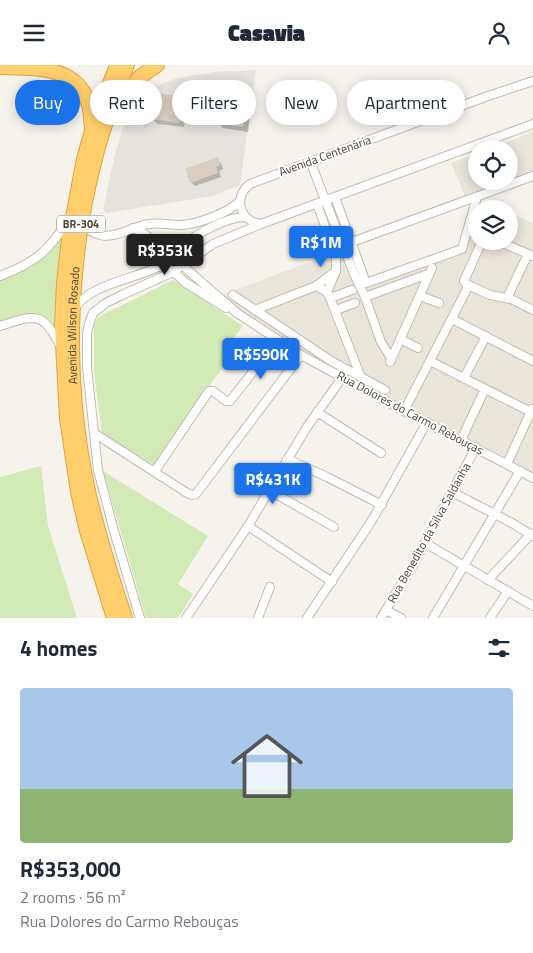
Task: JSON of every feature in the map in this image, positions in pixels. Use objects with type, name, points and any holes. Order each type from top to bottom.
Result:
[{"type":"highway","name":"Avenida Wilson Rosado","points":[[114,618],[84,519],[78,491],[67,418],[62,325],[64,283],[92,131],[117,65]]},
{"type":"highway","name":"Avenida Wilson Rosado","points":[[121,80],[127,65]]},
{"type":"highway","points":[[136,80],[157,65]]},
{"type":"highway","points":[[0,67],[53,70],[76,81],[82,89],[89,107],[92,131]]},
{"type":"highway","name":"Avenida Wilson Rosado","points":[[105,125],[78,215],[72,312],[75,389],[80,441],[88,489],[102,545],[125,618]]},
{"type":"street","name":"Avenida Centenária","points":[[240,201],[242,193],[250,184],[533,81]]},
{"type":"street","points":[[140,618],[98,470],[87,368],[87,333],[94,313],[106,303],[173,272],[213,244],[261,224],[533,124]]},
{"type":"street","points":[[310,161],[354,274],[365,297],[381,342],[390,360],[430,271],[365,297]]},
{"type":"street","points":[[352,242],[533,176]]},
{"type":"street","points":[[335,197],[366,283],[462,249],[468,228]]},
{"type":"street","points":[[0,276],[22,267],[39,257],[78,215],[87,228],[99,235],[113,235],[155,223],[187,225],[230,208],[240,201],[245,217],[252,222],[261,224]]},
{"type":"street","points":[[317,204],[336,256],[336,271],[328,295]]},
{"type":"street","points":[[210,217],[213,227]]},
{"type":"street","points":[[72,312],[78,302],[92,292],[162,266],[190,240],[213,227],[239,217],[245,217]]},
{"type":"street","points":[[133,228],[143,232],[154,244],[162,266]]},
{"type":"street","points":[[332,244],[342,241]]},
{"type":"street","points":[[404,411],[452,319],[479,250]]},
{"type":"street","points":[[507,298],[530,255],[518,250]]},
{"type":"street","name":"Rua Dolores do Carmo Rebouças","points":[[162,266],[301,355],[404,411],[520,471],[532,475]]},
{"type":"street","name":"Rua Dolores do Carmo Rebouças","points":[[182,266],[237,313]]},
{"type":"street","points":[[255,310],[316,286],[336,271]]},
{"type":"street","points":[[466,283],[490,295],[507,298],[533,310]]},
{"type":"street","points":[[316,286],[328,295],[336,310],[360,375]]},
{"type":"street","points":[[328,295],[352,290]]},
{"type":"street","points":[[233,295],[331,361],[385,390]]},
{"type":"street","points":[[420,295],[439,303]]},
{"type":"street","points":[[336,310],[355,303]]},
{"type":"street","points":[[0,326],[28,318],[42,320],[52,330],[63,352]]},
{"type":"street","points":[[452,319],[533,361]]},
{"type":"street","points":[[464,378],[486,336]]},
{"type":"street","points":[[400,339],[418,347]]},
{"type":"street","points":[[155,471],[210,390],[229,402],[278,340]]},
{"type":"street","points":[[94,433],[187,493],[194,495],[301,355]]},
{"type":"street","points":[[430,361],[532,410],[507,464]]},
{"type":"street","points":[[186,618],[248,525],[317,412],[342,378]]},
{"type":"street","points":[[461,440],[485,389]]},
{"type":"street","points":[[317,412],[382,453]]},
{"type":"street","points":[[307,618],[382,505],[426,422]]},
{"type":"street","name":"Rua Benedito da Silva Saldanha","points":[[381,618],[425,543],[476,447]]},
{"type":"street","points":[[287,459],[382,505]]},
{"type":"street","points":[[433,618],[520,471]]},
{"type":"street","points":[[269,489],[334,527]]},
{"type":"street","points":[[452,491],[532,535],[488,580]]},
{"type":"street","points":[[248,525],[332,582]]},
{"type":"street","points":[[425,543],[533,606]]},
{"type":"street","points":[[258,618],[270,587]]},
{"type":"street","points":[[490,618],[508,591]]},
{"type":"street","points":[[386,610],[401,618]]},
{"type":"shaded area","points":[[256,70],[255,80],[173,80],[178,78],[216,72]]},
{"type":"shaded area","points":[[172,80],[172,125],[248,125],[240,185],[212,196],[107,213],[103,210],[115,154],[124,125],[162,125],[162,84]]},
{"type":"shaded area","points":[[533,132],[533,171],[518,177],[518,140],[512,140]]},
{"type":"shaded area","points":[[468,157],[468,190],[481,190],[465,196],[451,163]]},
{"type":"shaded area","points":[[333,205],[364,288],[464,253],[468,240],[468,250],[518,250],[518,217],[533,223],[533,474],[397,404],[307,354],[247,316],[222,295],[331,254],[316,212]]},
{"type":"green space","points":[[65,231],[56,332],[51,324],[38,316],[24,316],[0,323],[0,280],[29,267],[45,257]]},
{"type":"green space","points":[[173,280],[243,326],[232,340],[240,345],[154,465],[102,433],[94,372],[94,323],[98,317]]},
{"type":"green space","points":[[41,466],[48,526],[77,618],[0,618],[0,477]]},
{"type":"green space","points":[[103,471],[208,536],[178,584],[193,594],[178,618],[146,618]]},
{"type":"building","points":[[162,94],[172,95],[172,122],[162,121]]},
{"type":"building","points":[[218,157],[220,165],[216,167],[218,173],[190,183],[185,169]]}]
